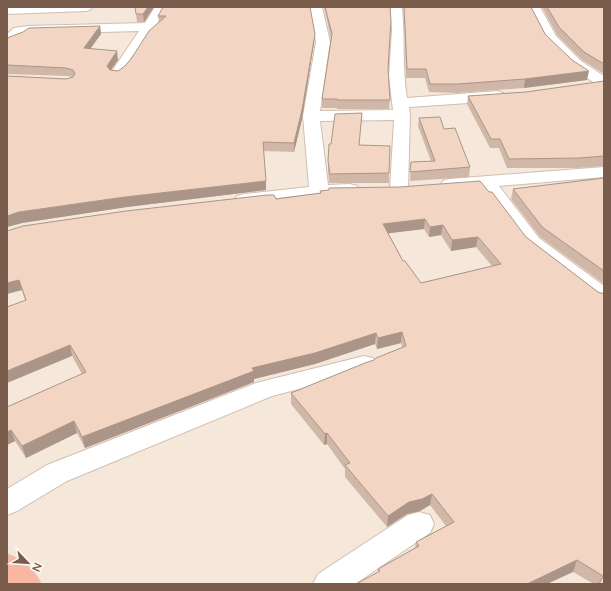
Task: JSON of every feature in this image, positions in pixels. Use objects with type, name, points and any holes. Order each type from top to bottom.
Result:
[{"type":"highway","points":[[7,568],[25,584]]},
{"type":"street","points":[[7,10],[86,7]]},
{"type":"street","points":[[117,74],[128,60],[147,27],[161,7]]},
{"type":"street","points":[[316,7],[323,42],[311,116],[319,191]]},
{"type":"street","points":[[396,7],[398,28],[396,77],[401,109],[400,188]]},
{"type":"street","points":[[534,7],[550,38],[576,64],[604,83]]},
{"type":"street","points":[[7,41],[19,31],[28,30],[147,27]]},
{"type":"street","points":[[582,87],[604,83]]},
{"type":"street","points":[[311,116],[401,109],[508,95]]},
{"type":"street","points":[[227,202],[319,191],[400,188],[604,172]]},
{"type":"street","points":[[486,181],[532,242],[583,279],[604,298]]},
{"type":"street","points":[[7,503],[57,473],[266,389],[364,364]]},
{"type":"street","points":[[329,584],[419,524]]},
{"type":"shaded area","points":[[7,7],[604,7],[604,584],[7,584]]},
{"type":"building","points":[[135,7],[148,7],[143,14],[136,14]]},
{"type":"building","points":[[163,7],[310,7],[315,34],[302,110],[294,143],[263,142],[266,181],[125,197],[19,212],[7,216],[7,76],[66,79],[73,77],[75,73],[73,70],[66,68],[7,65],[7,38],[29,28],[100,26],[84,48],[117,51],[107,66],[110,70],[118,71],[131,59],[149,31],[166,16],[158,16]]},
{"type":"building","points":[[325,7],[390,7],[391,21],[388,68],[390,100],[322,99],[332,34]]},
{"type":"building","points":[[404,7],[531,7],[545,34],[572,60],[589,71],[525,79],[458,84],[430,84],[426,69],[407,69]]},
{"type":"building","points":[[547,7],[604,7],[604,64],[584,52],[559,27]]},
{"type":"building","points":[[604,81],[604,156],[580,158],[509,159],[500,139],[491,139],[468,96],[526,92]]},
{"type":"building","points":[[362,113],[359,145],[390,146],[389,173],[330,174],[328,161],[329,144],[331,144],[335,114]]},
{"type":"building","points":[[440,117],[444,129],[455,128],[470,167],[410,172],[411,162],[435,161],[419,118]]},
{"type":"building","points":[[604,178],[604,271],[542,227],[513,189]]},
{"type":"building","points":[[480,181],[489,192],[492,192],[526,237],[598,292],[604,294],[604,584],[599,584],[603,576],[577,560],[527,584],[356,584],[380,571],[378,569],[419,546],[416,542],[454,522],[432,494],[422,499],[409,502],[388,516],[345,465],[350,463],[327,433],[325,434],[291,393],[406,346],[402,332],[378,338],[376,333],[315,353],[252,368],[254,371],[82,437],[74,421],[22,446],[11,430],[7,432],[7,407],[86,372],[70,345],[7,371],[7,307],[26,300],[19,280],[7,283],[7,231],[23,226],[126,211],[267,195],[274,195],[276,199],[321,193],[320,191],[329,190],[329,188],[400,187]],"holes":[[[425,219],[430,227],[443,225],[452,240],[478,237],[501,264],[421,283],[405,261],[403,261],[383,224]]]}]
